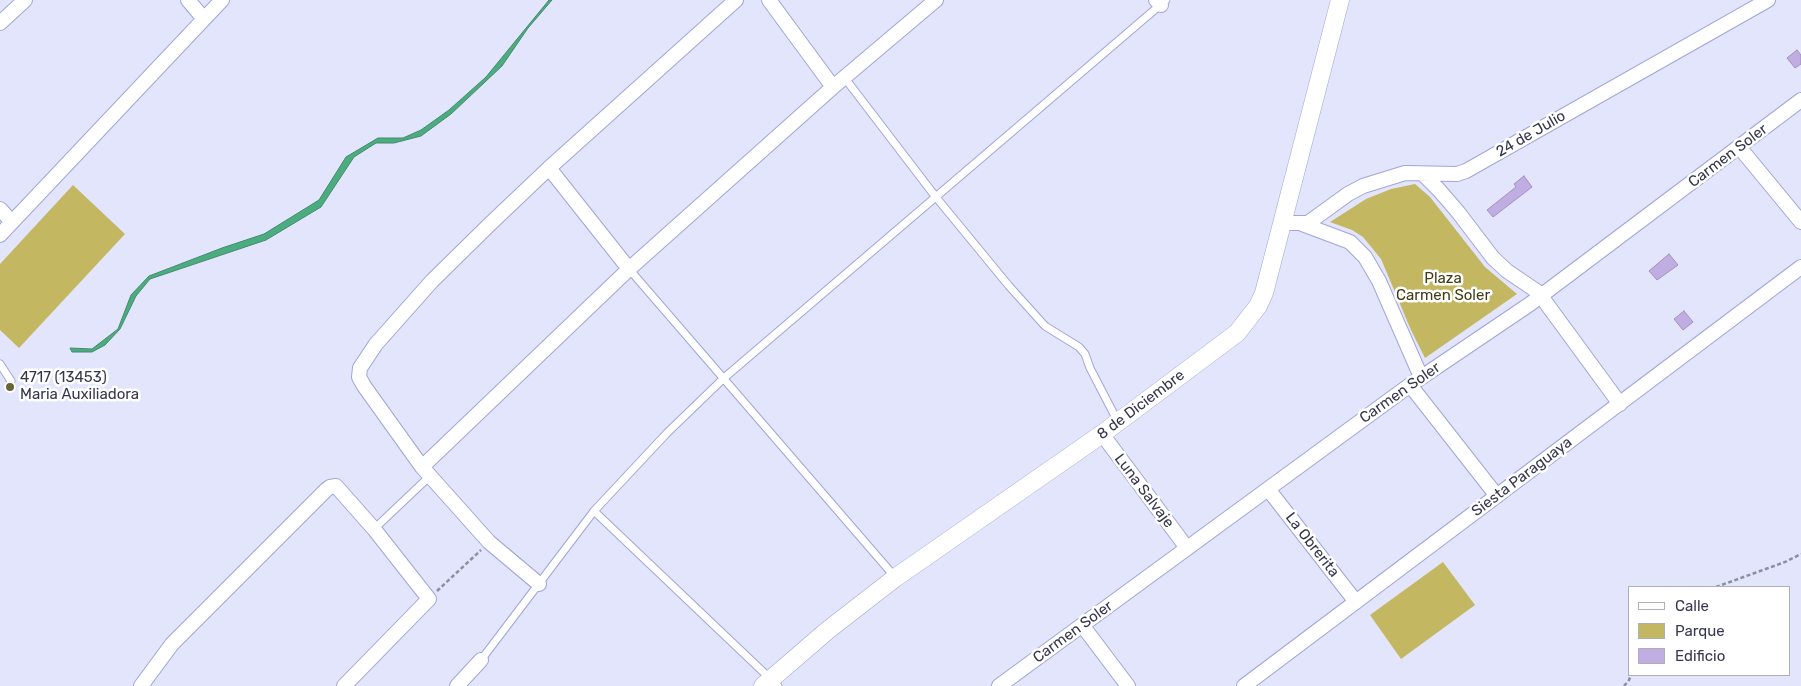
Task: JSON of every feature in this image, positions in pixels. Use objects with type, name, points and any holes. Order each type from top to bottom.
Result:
[{"type":"street","points":[[0,23],[25,0]]},
{"type":"street","points":[[188,0],[204,19]]},
{"type":"street","points":[[0,235],[222,0]]},
{"type":"street","points":[[539,584],[489,542],[426,471],[364,386],[359,377],[360,368],[376,344],[432,282],[549,168],[736,0]]},
{"type":"street","points":[[769,0],[838,82]]},
{"type":"street","points":[[426,471],[628,269],[838,82],[936,0]]},
{"type":"street","name":"8 de Diciembre","points":[[770,684],[828,630],[895,578],[1102,434],[1237,332],[1258,306],[1264,293],[1340,0]]},
{"type":"street","name":"24 de Julio","points":[[1302,224],[1314,220],[1348,194],[1363,186],[1405,173],[1457,174],[1466,171],[1768,0]]},
{"type":"street","name":"Carmen Soler","points":[[999,686],[1421,377],[1541,296],[1740,148],[1801,100]]},
{"type":"street","points":[[1740,148],[1801,222]]},
{"type":"street","points":[[549,168],[628,269]]},
{"type":"street","points":[[1423,174],[1440,190],[1493,258],[1541,296],[1620,404]]},
{"type":"street","points":[[0,209],[12,222]]},
{"type":"street","points":[[1283,222],[1302,224],[1350,242],[1365,256],[1379,281],[1421,377]]},
{"type":"street","name":"Siesta Paraguaya","points":[[1244,686],[1801,268]]},
{"type":"street","points":[[1410,385],[1496,496]]},
{"type":"street","name":"Luna Salvaje","points":[[1102,434],[1187,548]]},
{"type":"street","points":[[142,686],[172,644],[326,490],[336,486],[429,599],[344,686]]},
{"type":"street","name":"La Obrerita","points":[[1268,489],[1356,602]]},
{"type":"street","points":[[1082,625],[1128,686]]},
{"type":"street","points":[[457,686],[481,660]]},
{"type":"lane","points":[[481,660],[594,511],[667,433],[724,378],[1161,2]]},
{"type":"lane","points":[[838,82],[1009,286],[1045,326],[1079,347],[1085,354],[1090,368],[1118,422]]},
{"type":"lane","points":[[628,269],[895,578]]},
{"type":"lane","points":[[0,364],[11,381]]},
{"type":"lane","points":[[374,530],[426,471]]},
{"type":"lane","points":[[594,511],[770,684]]},
{"type":"path","points":[[429,599],[489,542]]},
{"type":"path","points":[[1719,586],[1786,562],[1801,554]]},
{"type":"path","points":[[1624,686],[1630,680],[1631,676]]},
{"type":"green space","name":"Plaza Carmen Soler","points":[[1415,184],[1430,197],[1485,267],[1517,294],[1425,358],[1381,259],[1363,237],[1352,230],[1330,222],[1366,199],[1391,189]]},
{"type":"green space","points":[[73,185],[125,234],[19,348],[0,330],[0,264]]},
{"type":"green space","points":[[1443,562],[1475,605],[1401,659],[1370,615]]},
{"type":"shaded area","points":[[549,0],[552,0],[528,28],[502,66],[451,114],[421,136],[394,143],[376,143],[354,157],[321,207],[266,240],[150,279],[136,296],[120,329],[105,345],[92,352],[72,352],[70,348],[92,349],[118,329],[131,295],[149,276],[264,234],[319,200],[346,157],[378,138],[403,138],[421,130],[449,110],[486,77]]},
{"type":"building","points":[[1797,50],[1801,55],[1801,64],[1795,68],[1787,58]]},
{"type":"building","points":[[1524,176],[1532,187],[1493,217],[1487,210],[1516,187],[1514,184]]},
{"type":"building","points":[[1669,254],[1678,265],[1657,280],[1649,271]]},
{"type":"building","points":[[1684,311],[1693,322],[1683,330],[1674,319]]},
{"type":"place","name":"4717 (13453) Maria Auxiliadora","points":[[10,387]]}]
